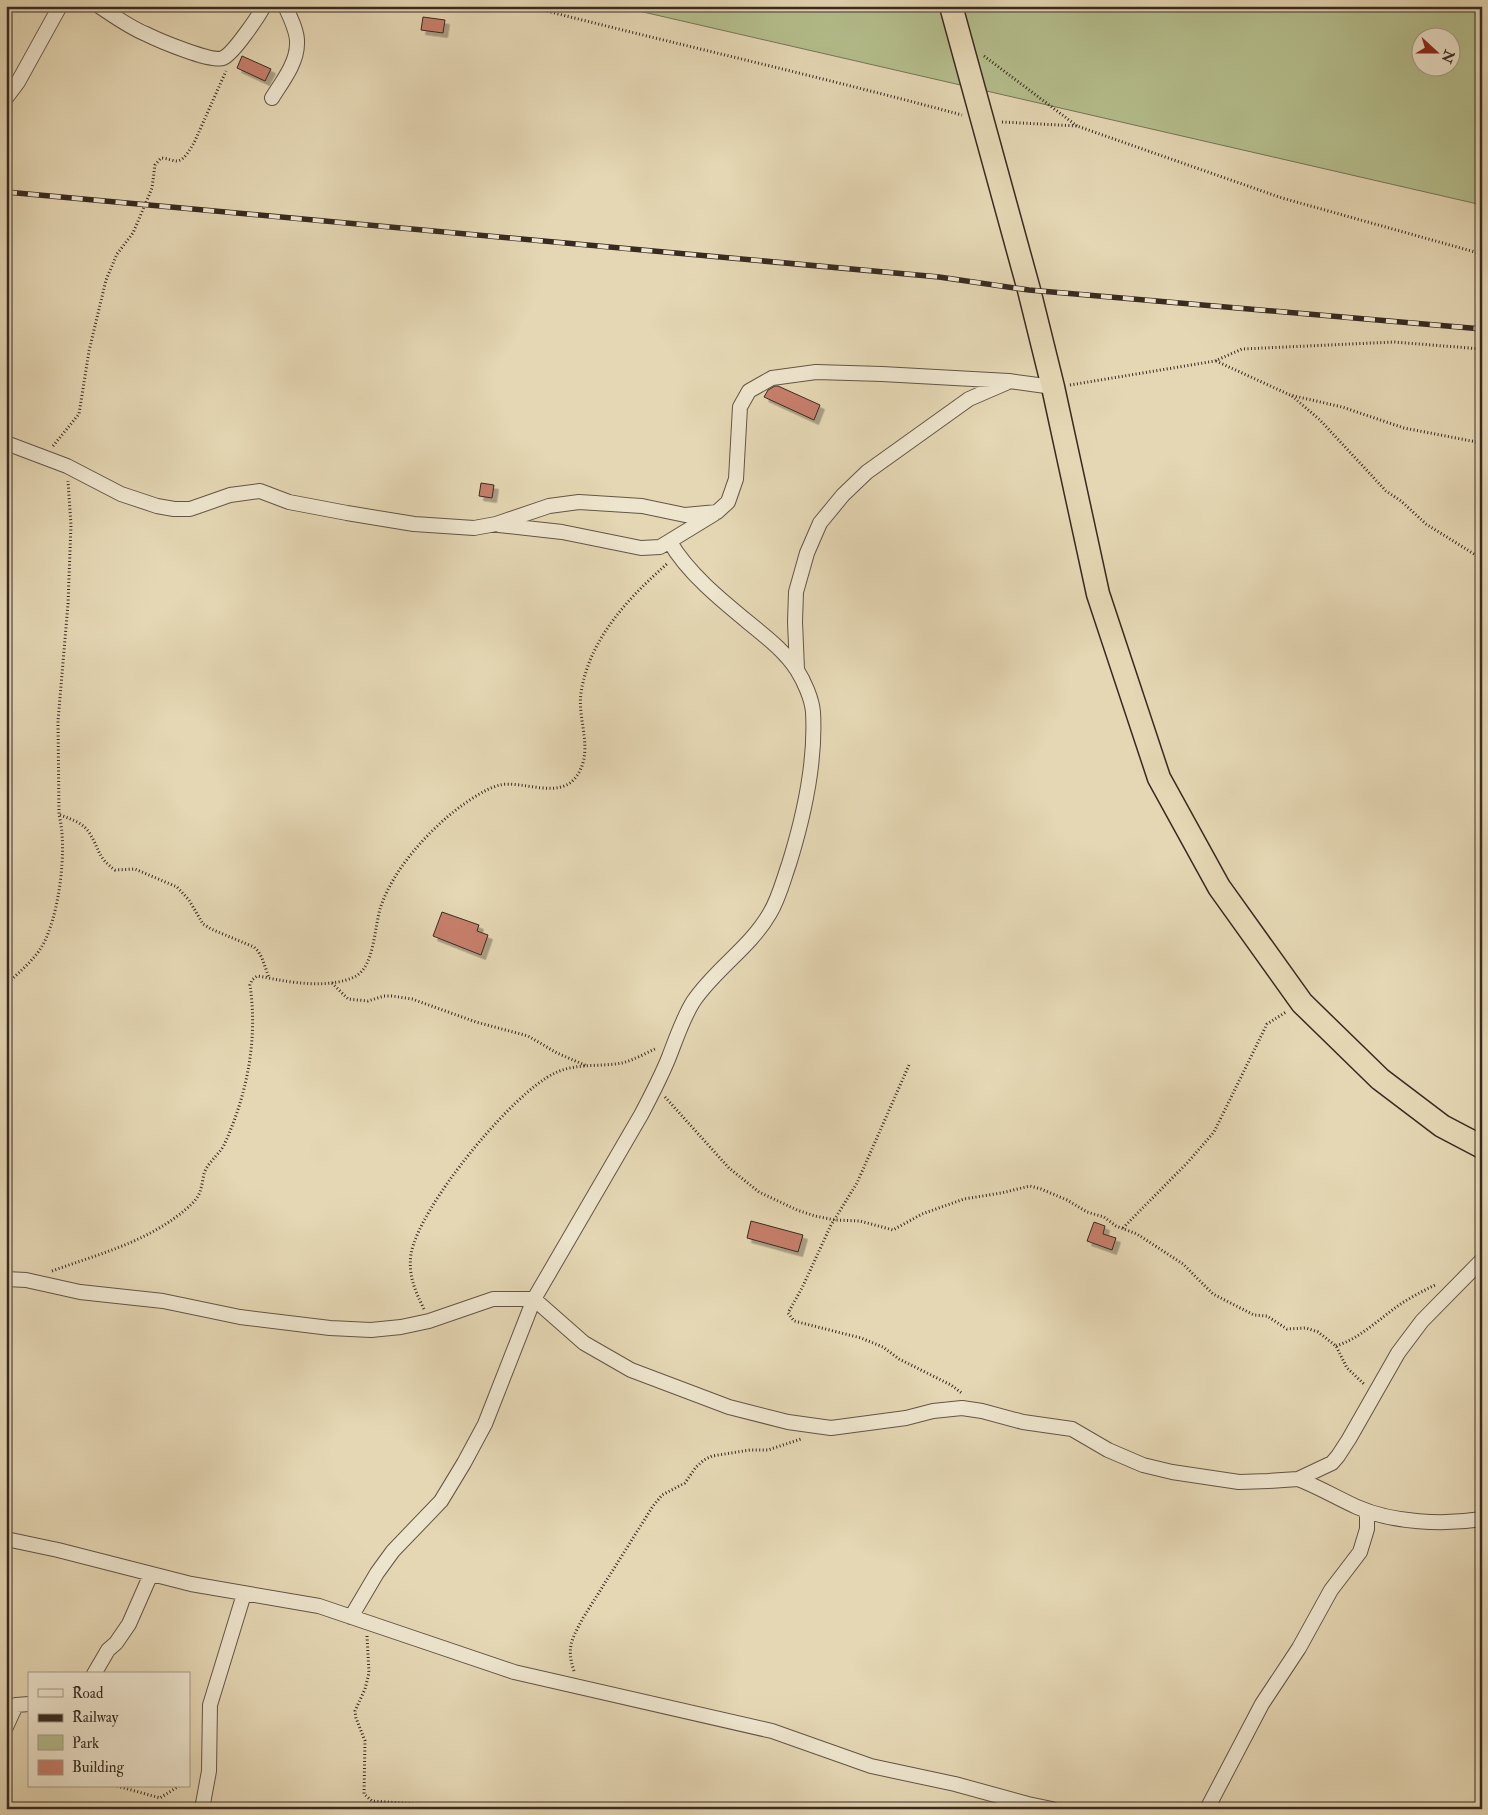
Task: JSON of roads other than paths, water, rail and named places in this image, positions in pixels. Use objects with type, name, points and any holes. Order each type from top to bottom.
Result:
[{"type":"highway","points":[[951,6],[1029,290],[1053,387],[1098,594],[1159,778],[1219,887],[1302,1003],[1380,1079],[1442,1126],[1482,1147]]},
{"type":"street","points":[[6,98],[18,82],[60,6]]},
{"type":"street","points":[[99,6],[146,34],[215,59],[226,56],[250,27],[264,6]]},
{"type":"street","points":[[272,98],[289,71],[297,44],[296,33],[285,6]]},
{"type":"street","points":[[496,524],[562,532],[641,548],[660,547],[670,542],[717,512],[728,502],[736,479],[740,407],[749,391],[772,378],[816,372],[882,374],[1009,381],[1053,387]]},
{"type":"street","points":[[797,670],[796,592],[807,553],[820,523],[867,472],[969,400],[1009,381]]},
{"type":"street","points":[[6,443],[67,466],[121,494],[157,506],[174,509],[190,509],[230,495],[260,491],[289,502],[386,520],[452,528],[474,528],[496,524],[549,506],[579,502],[642,506],[685,515],[717,512]]},
{"type":"street","points":[[351,1617],[377,1573],[393,1551],[441,1501],[468,1456],[485,1424],[534,1299],[656,1086],[693,1002],[707,984],[748,944],[770,914],[778,896],[800,828],[807,794],[812,753],[813,710],[804,684],[797,670],[776,645],[720,599],[678,555],[670,542]]},
{"type":"street","points":[[6,1279],[26,1280],[64,1289],[163,1301],[240,1318],[330,1328],[371,1330],[401,1327],[430,1320],[493,1299],[534,1299],[584,1343],[631,1370],[729,1407],[788,1422],[831,1428],[906,1418],[952,1408],[962,1408],[982,1411],[1023,1422],[1072,1429],[1143,1465],[1172,1472],[1239,1482],[1298,1479],[1332,1463],[1338,1456],[1398,1353],[1422,1321],[1482,1260]]},
{"type":"street","points":[[1298,1479],[1320,1487],[1367,1511],[1398,1520],[1418,1522],[1482,1519]]},
{"type":"street","points":[[1207,1809],[1262,1704],[1299,1648],[1331,1590],[1360,1552],[1367,1529],[1367,1511]]},
{"type":"street","points":[[6,1539],[58,1550],[151,1574],[244,1594],[312,1605],[514,1672],[772,1731],[871,1766],[954,1784],[1052,1809]]},
{"type":"street","points":[[95,1672],[108,1650],[116,1643],[129,1624],[151,1574]]},
{"type":"street","points":[[202,1809],[209,1771],[210,1705],[244,1594]]},
{"type":"street","points":[[6,1727],[16,1705],[28,1704]]},
{"type":"railway","points":[[6,192],[939,277],[1029,290],[1482,329]]}]
